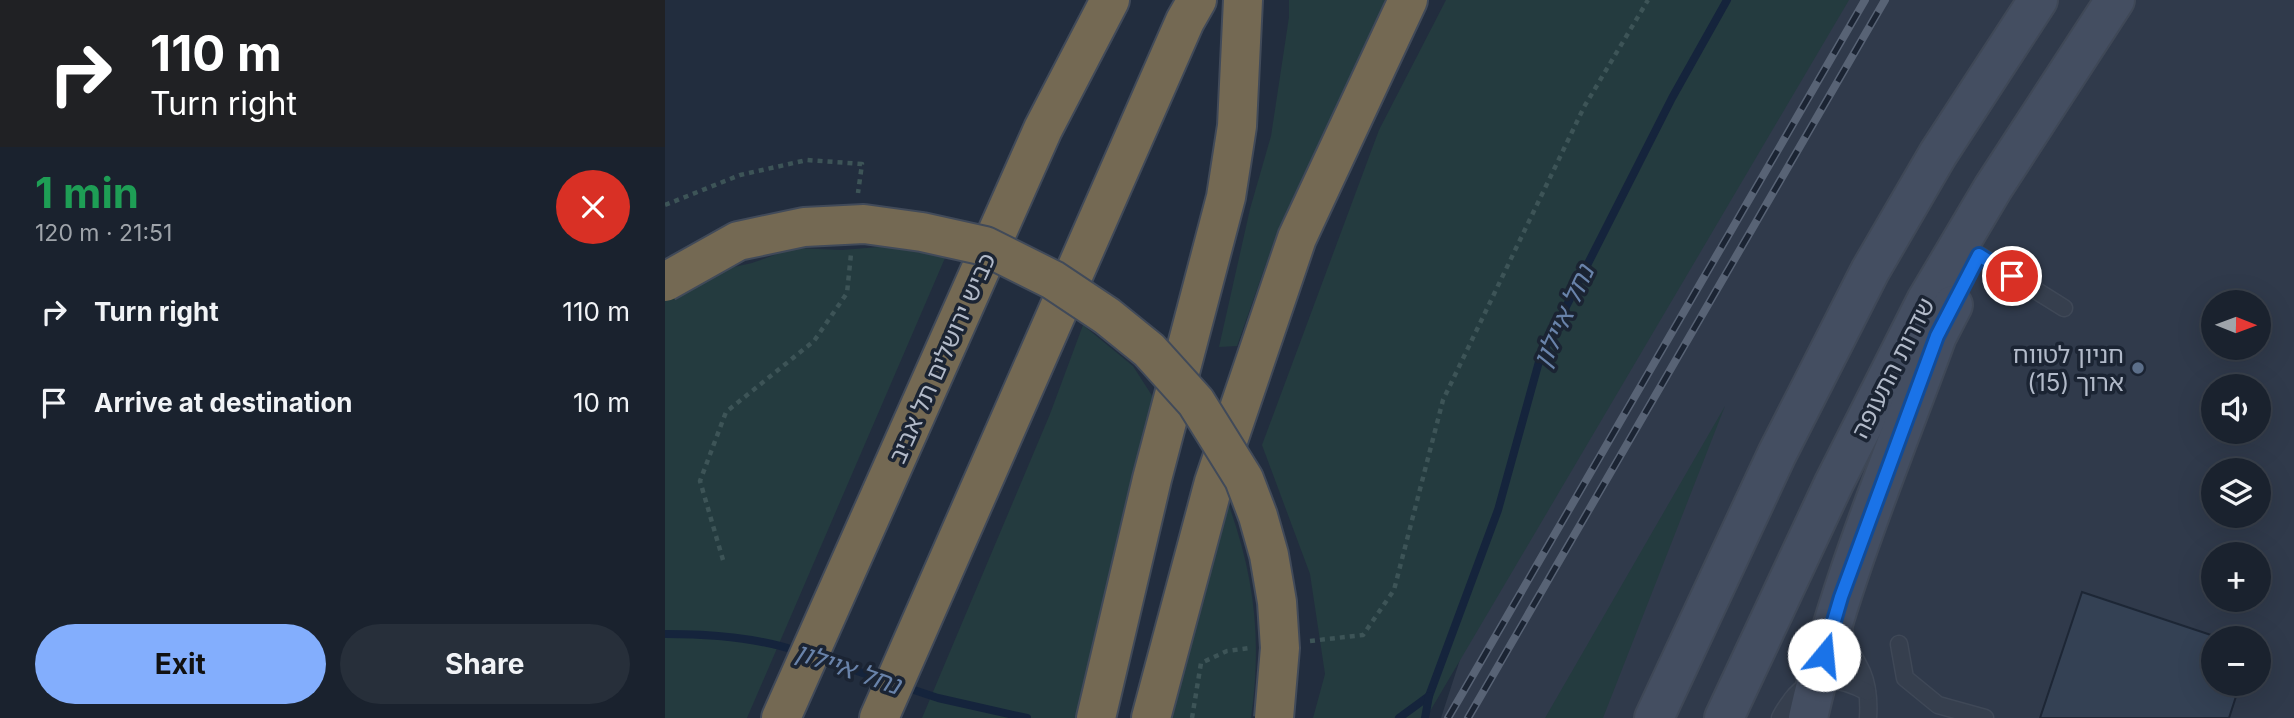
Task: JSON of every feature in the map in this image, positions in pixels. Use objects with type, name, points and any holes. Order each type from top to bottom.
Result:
[{"type":"highway","name":"כביש ירושלים תל אביב","points":[[781,718],[1043,129],[1110,0]]},
{"type":"highway","points":[[879,718],[1185,21],[1197,0]]},
{"type":"highway","points":[[1096,718],[1152,479],[1226,197],[1237,126],[1243,0]]},
{"type":"highway","points":[[1151,718],[1214,482],[1297,238],[1408,0]]},
{"type":"highway","points":[[665,282],[738,241],[804,227],[864,224],[922,232],[985,246],[1053,280],[1107,316],[1149,350],[1196,402],[1244,479],[1261,529],[1277,602],[1280,648],[1274,718]]},
{"type":"main road","points":[[1654,718],[1777,454],[1870,271],[1938,154],[2038,0]]},
{"type":"main road","name":"שדרות התעופה","points":[[1724,718],[1834,482],[1927,302],[1993,188],[2115,0]]},
{"type":"main road","points":[[1808,718],[1841,597],[1937,336],[2073,64]]},
{"type":"lane","points":[[1979,255],[2064,308]]},
{"type":"lane","points":[[1841,597],[1851,656],[1862,673],[1867,692],[1868,718]]},
{"type":"lane","points":[[1899,644],[1905,678],[1938,705],[1985,718]]},
{"type":"lane","points":[[1780,718],[1797,693],[1817,680],[1836,679],[1867,692]]},
{"type":"path","points":[[1309,641],[1363,635],[1394,590],[1443,400],[1584,107],[1649,0]]},
{"type":"path","points":[[665,205],[740,175],[807,160],[862,164],[857,203]]},
{"type":"path","points":[[723,560],[700,481],[726,412],[814,341],[846,293],[853,241]]},
{"type":"path","points":[[1192,718],[1201,663],[1227,651],[1254,648]]},
{"type":"shaded area","points":[[1753,0],[2294,0],[2294,718],[1441,718],[1560,352]]},
{"type":"green space","points":[[1289,0],[1386,0],[1278,230],[1237,346],[1219,347],[1250,209],[1271,136],[1289,17]]},
{"type":"green space","points":[[1446,0],[1849,0],[1426,718],[1313,718],[1325,674],[1310,574],[1262,445],[1379,130]]},
{"type":"green space","points":[[903,245],[945,258],[747,718],[665,718],[665,297],[702,274],[752,263],[794,248],[842,250]]},
{"type":"green space","points":[[1083,325],[1133,366],[1158,405],[1081,718],[922,718],[1050,414]]},
{"type":"green space","points":[[1725,406],[1603,718],[1545,718]]},
{"type":"green space","points":[[1223,489],[1242,546],[1253,602],[1256,658],[1251,718],[1162,718]]},
{"type":"building","points":[[2082,592],[2201,632],[2201,696],[2236,696],[2229,718],[2040,718]]},
{"type":"waterway","name":"נחל איילון","points":[[1399,718],[1429,696],[1498,510],[1540,358],[1672,98],[1727,0]]},
{"type":"waterway","name":"נחל איילון","points":[[665,634],[733,637],[800,652]]},
{"type":"waterway","name":"נחל איילון","points":[[819,658],[886,681]]},
{"type":"waterway","name":"נחל איילון","points":[[905,687],[938,698],[1027,718]]},
{"type":"waterway","points":[[1425,718],[1429,696]]},
{"type":"railway","points":[[1448,718],[1865,0]]},
{"type":"railway","points":[[1468,718],[1885,0]]},
{"type":"place","name":"חניון לטווח ארוך (15)","points":[[2138,368]]},
{"type":"route","points":[[1824,655],[1841,597],[1937,336],[1979,255],[2012,276]]}]
